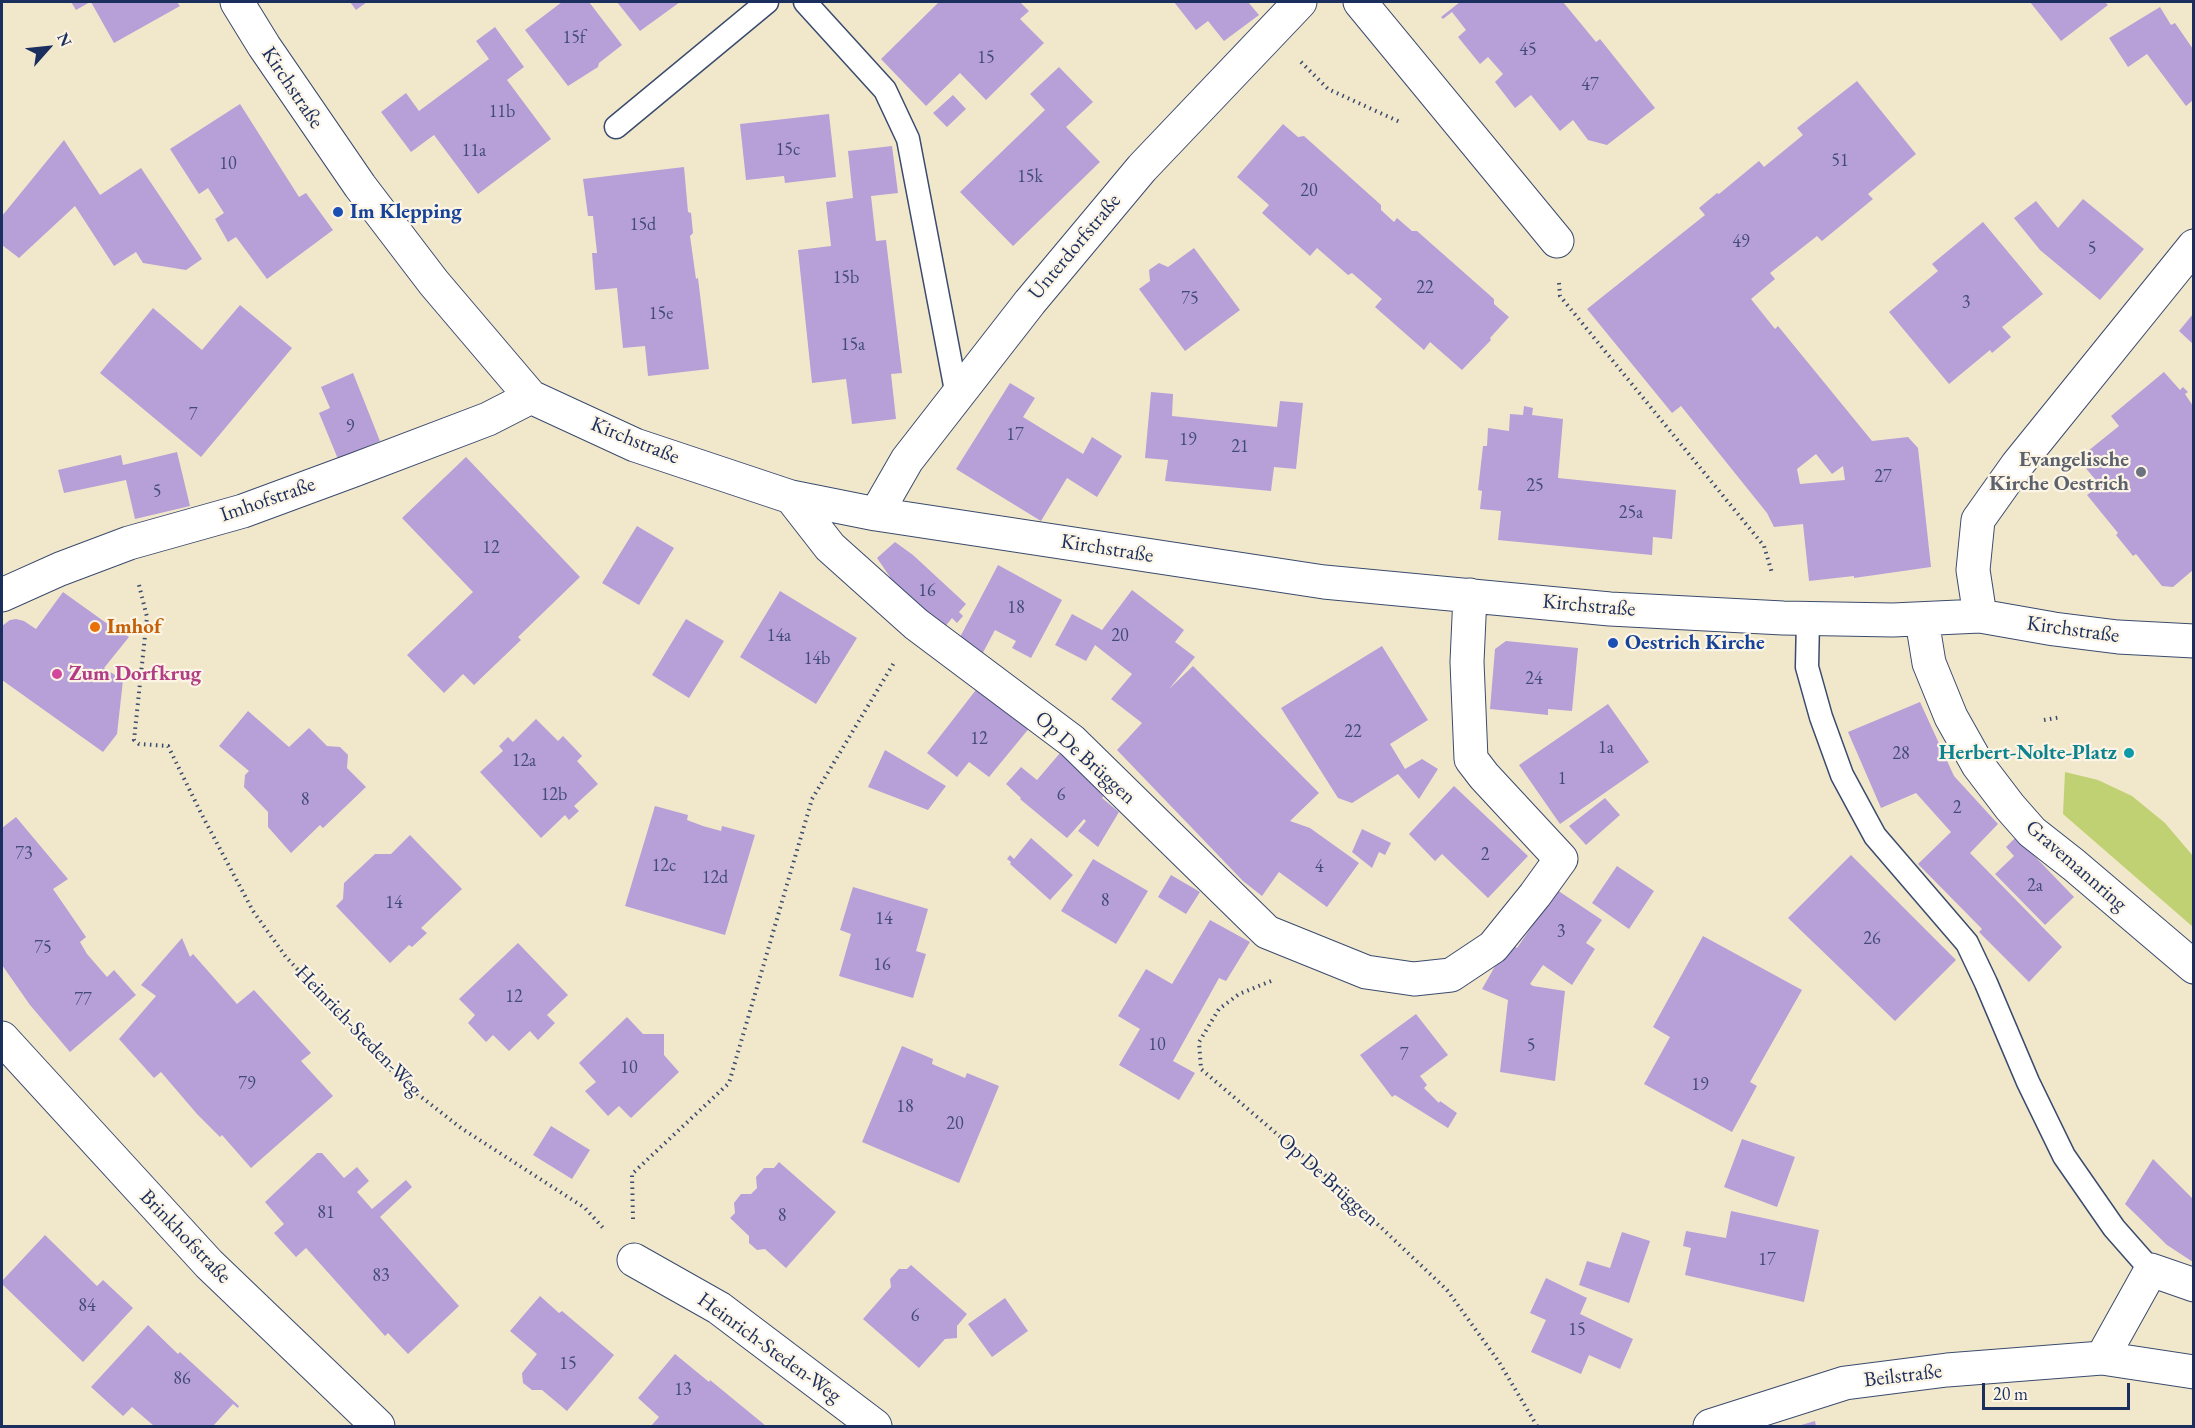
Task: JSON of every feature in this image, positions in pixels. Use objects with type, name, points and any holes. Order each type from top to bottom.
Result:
[{"type":"street","name":"Kirchstraße","points":[[237,2],[264,46],[360,186],[434,283],[531,397],[635,445],[791,497],[876,514],[1324,582],[1611,609],[1795,618],[1922,620],[1980,616],[2108,636],[2193,641]]},
{"type":"street","name":"Unterdorfstraße","points":[[876,514],[907,460],[1030,302],[1142,168],[1300,2]]},
{"type":"street","points":[[1360,2],[1557,241]]},
{"type":"street","points":[[1980,616],[1973,570],[1978,520],[2017,465],[2193,246]]},
{"type":"street","name":"Imhofstraße","points":[[2,595],[60,569],[129,543],[243,511],[488,419],[531,397]]},
{"type":"street","name":"Op De Brüggen","points":[[791,497],[830,547],[916,624],[1072,741],[1267,932],[1366,972],[1414,979],[1450,975],[1492,947],[1535,896],[1561,859],[1471,759],[1467,662],[1470,596]]},
{"type":"street","name":"Gravemannring","points":[[1922,620],[1929,663],[1952,717],[1978,765],[2010,807],[2032,832],[2193,967]]},
{"type":"street","name":"Brinkhofstraße","points":[[2,1038],[209,1264],[378,1426]]},
{"type":"street","name":"Heinrich-Steden-Weg","points":[[634,1260],[719,1308],[875,1426]]},
{"type":"street","points":[[2102,1358],[2151,1270],[2193,1285]]},
{"type":"street","name":"Beilstraße","points":[[1710,1426],[1845,1383],[1947,1370],[2102,1358],[2193,1372]]},
{"type":"lane","points":[[616,127],[767,2]]},
{"type":"lane","points":[[806,2],[885,90],[908,139],[957,396]]},
{"type":"lane","points":[[1795,618],[1821,717],[1842,775],[1875,836],[1967,943],[2028,1082],[2064,1156],[2114,1228],[2151,1270]]},
{"type":"path","points":[[1271,32],[1328,89],[1410,127]]},
{"type":"path","points":[[1557,241],[1560,296]]},
{"type":"path","points":[[1553,287],[1764,546],[1795,618]]},
{"type":"path","name":"Heinrich-Steden-Weg","points":[[129,543],[147,617],[134,740],[139,744],[168,746],[254,911],[286,957],[402,1082],[461,1128],[585,1208],[634,1260]]},
{"type":"path","points":[[634,1260],[632,1174],[729,1083],[812,799],[916,624]]},
{"type":"path","points":[[2044,720],[2061,717]]},
{"type":"path","name":"Op De Brüggen","points":[[1276,979],[1239,994],[1219,1009],[1199,1042],[1201,1069],[1332,1182],[1447,1290],[1499,1362],[1537,1426]]},
{"type":"green space","points":[[2065,772],[2098,780],[2132,796],[2165,823],[2193,856],[2193,927],[2063,814]]},
{"type":"building","points":[[71,2],[90,2],[76,10]]},
{"type":"building","points":[[91,2],[177,2],[180,6],[114,43]]},
{"type":"building","points":[[350,2],[367,2],[356,10]]},
{"type":"building","points":[[562,2],[589,2],[622,45],[599,63],[598,67],[568,86],[525,30]]},
{"type":"building","points":[[617,2],[680,2],[640,31]]},
{"type":"building","points":[[939,2],[1020,2],[1029,11],[1020,19],[1044,43],[986,100],[960,73],[926,106],[881,59]]},
{"type":"building","points":[[1174,2],[1248,2],[1259,15],[1224,41],[1208,21],[1196,30]]},
{"type":"building","points":[[1460,2],[1563,2],[1596,42],[1600,39],[1655,108],[1607,145],[1588,140],[1573,120],[1560,131],[1531,95],[1515,108],[1495,82],[1503,74],[1488,57],[1480,64],[1458,37],[1466,30],[1452,12],[1443,19],[1441,17]]},
{"type":"building","points":[[2030,2],[2105,2],[2108,5],[2061,41]]},
{"type":"building","points":[[2160,7],[2171,25],[2175,23],[2193,49],[2193,100],[2186,106],[2147,54],[2128,67],[2109,38]]},
{"type":"building","points":[[495,27],[524,67],[507,80],[551,139],[478,194],[434,135],[411,152],[381,112],[406,93],[419,111],[489,59],[476,41]]},
{"type":"building","points":[[1059,67],[1093,102],[1066,127],[1100,162],[1013,246],[960,192],[1045,110],[1030,94]]},
{"type":"building","points":[[1857,81],[1916,154],[1868,194],[1873,199],[1822,241],[1817,236],[1770,273],[1775,279],[1751,299],[1775,329],[1778,326],[1872,441],[1908,437],[1918,448],[1931,567],[1854,578],[1854,576],[1809,581],[1803,524],[1774,527],[1767,513],[1681,406],[1672,413],[1587,309],[1705,215],[1699,208],[1717,193],[1719,194],[1759,161],[1764,167],[1803,135],[1797,128]],"holes":[[[1816,454],[1832,474],[1843,466],[1845,480],[1800,484],[1797,469]]]},
{"type":"building","points":[[953,95],[966,109],[947,127],[933,113]]},
{"type":"building","points":[[240,104],[299,197],[306,193],[333,230],[267,279],[236,237],[228,242],[215,219],[224,213],[208,188],[199,194],[170,149]]},
{"type":"building","points":[[829,114],[836,177],[785,183],[784,176],[746,180],[740,124]]},
{"type":"building","points":[[1283,124],[1298,137],[1304,136],[1381,205],[1381,210],[1394,222],[1397,218],[1412,231],[1417,231],[1494,299],[1494,304],[1509,317],[1462,370],[1430,342],[1424,350],[1375,307],[1382,299],[1352,273],[1348,275],[1317,248],[1310,256],[1262,213],[1269,205],[1237,177]]},
{"type":"building","points":[[64,140],[100,195],[141,168],[202,259],[186,270],[143,263],[136,252],[114,266],[75,206],[19,258],[2,245],[2,216]]},
{"type":"building","points":[[892,146],[898,193],[871,196],[876,241],[886,240],[902,373],[891,374],[896,419],[852,424],[846,379],[812,383],[798,250],[831,246],[826,202],[853,198],[848,151]]},
{"type":"building","points":[[684,167],[688,212],[691,213],[693,233],[690,236],[696,279],[698,278],[709,369],[648,376],[645,346],[623,348],[617,288],[595,290],[592,253],[597,253],[593,216],[588,216],[583,179]]},
{"type":"building","points":[[2083,199],[2144,249],[2100,300],[2040,250],[2014,218],[2036,201],[2058,228]]},
{"type":"building","points":[[1983,222],[2043,294],[2002,327],[2011,337],[1992,353],[1990,350],[1949,384],[1889,312],[1938,271],[1932,264]]},
{"type":"building","points":[[1194,248],[1240,310],[1185,351],[1139,289],[1150,281],[1149,270],[1159,263],[1168,267]]},
{"type":"building","points":[[240,305],[292,348],[201,457],[100,373],[153,308],[202,350]]},
{"type":"building","points":[[2193,314],[2193,344],[2179,331]]},
{"type":"building","name":"Evangelische Kirche Oestrich","points":[[2164,372],[2180,390],[2183,387],[2188,392],[2185,394],[2193,406],[2193,570],[2173,587],[2162,586],[2136,554],[2133,556],[2116,535],[2118,533],[2087,495],[2100,485],[2078,459],[2119,426],[2111,416]]},
{"type":"building","points":[[353,373],[380,441],[338,459],[319,413],[330,408],[321,387]]},
{"type":"building","points":[[1010,383],[1035,398],[1023,417],[1083,454],[1092,437],[1122,456],[1097,497],[1067,478],[1041,521],[956,469]]},
{"type":"building","points":[[1151,392],[1173,394],[1172,416],[1277,427],[1280,401],[1303,403],[1296,469],[1274,467],[1271,491],[1165,481],[1168,460],[1145,458]]},
{"type":"building","points":[[1524,406],[1533,408],[1532,415],[1563,419],[1558,478],[1676,490],[1672,539],[1653,537],[1652,555],[1498,540],[1501,511],[1480,509],[1482,491],[1478,490],[1483,446],[1487,446],[1488,428],[1509,431],[1510,414],[1523,415]]},
{"type":"building","points":[[177,452],[190,506],[135,519],[126,480],[64,493],[58,470],[121,455],[123,465]]},
{"type":"building","points":[[466,457],[580,577],[518,637],[521,640],[474,685],[463,674],[444,693],[407,655],[473,592],[402,518]]},
{"type":"building","points":[[637,526],[674,548],[639,605],[602,583]]},
{"type":"building","points":[[895,542],[913,555],[966,604],[959,612],[963,616],[957,623],[952,618],[943,629],[889,578],[877,558]]},
{"type":"building","points":[[998,565],[1062,600],[1031,658],[1012,648],[1016,641],[995,630],[979,660],[958,641]]},
{"type":"building","points":[[1132,590],[1184,630],[1175,642],[1195,657],[1169,689],[1193,666],[1319,793],[1290,821],[1310,828],[1359,863],[1327,907],[1279,872],[1262,896],[1243,881],[1117,750],[1142,723],[1111,699],[1132,674],[1095,645],[1086,661],[1055,645],[1072,614],[1102,630]]},
{"type":"building","points":[[780,591],[857,638],[816,704],[740,657]]},
{"type":"building","name":"Zum Dorfkrug","points":[[63,592],[129,637],[104,668],[123,680],[117,734],[103,752],[2,680],[2,626],[16,619],[36,629]]},
{"type":"building","points":[[686,619],[724,641],[689,698],[652,675]]},
{"type":"building","points":[[1506,641],[1578,648],[1572,711],[1548,709],[1548,715],[1490,709],[1495,649]]},
{"type":"building","points":[[1382,646],[1428,720],[1390,744],[1405,769],[1422,759],[1438,769],[1419,799],[1398,774],[1352,803],[1338,798],[1281,708]]},
{"type":"building","points":[[979,686],[1031,726],[989,777],[969,762],[957,777],[927,753]]},
{"type":"building","points":[[1920,702],[1954,776],[1998,824],[1970,853],[2062,947],[2029,982],[1979,932],[1982,929],[1918,864],[1951,832],[1916,793],[1881,808],[1848,732]]},
{"type":"building","points":[[1608,704],[1649,762],[1560,824],[1519,765]]},
{"type":"building","points":[[248,711],[289,747],[309,728],[327,746],[340,747],[348,755],[347,768],[366,787],[323,828],[320,825],[291,853],[268,827],[268,812],[244,787],[245,775],[249,771],[219,746]]},
{"type":"building","points":[[536,719],[558,741],[563,736],[582,756],[577,761],[598,784],[574,806],[579,811],[569,820],[565,815],[541,838],[480,772],[503,751],[499,746],[508,737],[513,742]]},
{"type":"building","points":[[885,750],[946,786],[928,810],[868,787]]},
{"type":"building","points":[[1060,753],[1107,791],[1102,798],[1119,812],[1098,847],[1078,831],[1086,821],[1084,819],[1067,838],[1020,799],[1006,784],[1021,767],[1037,780]]},
{"type":"building","points":[[1454,786],[1528,856],[1488,898],[1442,854],[1435,861],[1409,834]]},
{"type":"building","points":[[1605,798],[1620,815],[1586,845],[1569,826]]},
{"type":"building","points":[[655,806],[688,815],[687,820],[703,826],[721,831],[722,826],[755,835],[725,935],[625,906]]},
{"type":"building","points":[[16,817],[68,879],[53,889],[86,937],[80,942],[87,954],[107,977],[114,970],[136,995],[70,1052],[30,1005],[2,965],[2,828]]},
{"type":"building","points":[[1362,829],[1391,843],[1385,855],[1379,852],[1372,868],[1352,852]]},
{"type":"building","points":[[410,835],[462,889],[421,928],[427,933],[412,947],[409,945],[390,963],[336,906],[343,899],[344,883],[375,854],[391,854]]},
{"type":"building","points":[[2016,837],[2074,897],[2045,925],[1995,874],[2014,856],[2006,847]]},
{"type":"building","points":[[1031,838],[1073,875],[1050,900],[1007,859],[1010,855],[1014,859]]},
{"type":"building","points":[[1851,855],[1956,960],[1895,1021],[1788,918]]},
{"type":"building","points":[[1093,859],[1148,891],[1116,944],[1061,911]]},
{"type":"building","points":[[1617,866],[1654,891],[1629,929],[1592,903]]},
{"type":"building","points":[[1171,875],[1200,892],[1186,914],[1158,897]]},
{"type":"building","points":[[853,887],[928,909],[916,951],[926,954],[913,998],[839,976],[851,934],[840,930]]},
{"type":"building","points":[[1557,890],[1602,920],[1586,943],[1595,949],[1572,985],[1543,965],[1530,984],[1565,991],[1555,1081],[1500,1072],[1508,1000],[1482,989],[1512,944],[1517,948]]},
{"type":"building","points":[[1210,920],[1250,942],[1226,981],[1219,978],[1173,1061],[1195,1073],[1179,1100],[1119,1065],[1140,1029],[1118,1016],[1146,969],[1172,984]]},
{"type":"building","points":[[1703,936],[1802,990],[1750,1082],[1757,1086],[1732,1132],[1644,1084],[1670,1037],[1653,1027]]},
{"type":"building","points":[[182,938],[190,957],[193,954],[237,1004],[254,990],[311,1053],[301,1061],[333,1096],[251,1168],[222,1135],[220,1137],[197,1114],[161,1072],[154,1078],[119,1039],[156,996],[141,985]]},
{"type":"building","points":[[518,943],[568,995],[547,1015],[555,1023],[538,1040],[530,1031],[509,1051],[493,1035],[486,1042],[468,1023],[475,1015],[459,999]]},
{"type":"building","points":[[1416,1014],[1448,1055],[1420,1076],[1427,1085],[1424,1088],[1439,1103],[1440,1101],[1457,1113],[1448,1128],[1395,1095],[1392,1097],[1360,1055]]},
{"type":"building","points":[[627,1017],[643,1034],[664,1034],[664,1055],[679,1072],[631,1118],[619,1106],[608,1116],[585,1091],[596,1082],[579,1063]]},
{"type":"building","points":[[902,1046],[933,1059],[932,1064],[965,1078],[967,1073],[999,1086],[959,1183],[862,1142]]},
{"type":"building","points":[[551,1126],[590,1150],[572,1179],[533,1155]]},
{"type":"building","points":[[1742,1139],[1795,1157],[1777,1207],[1724,1187]]},
{"type":"building","points":[[317,1153],[322,1153],[344,1178],[357,1167],[369,1181],[357,1192],[372,1209],[406,1180],[412,1187],[380,1217],[459,1306],[408,1354],[388,1333],[385,1336],[306,1248],[296,1257],[274,1233],[284,1224],[265,1202]]},
{"type":"building","points":[[2153,1159],[2193,1199],[2193,1262],[2167,1245],[2125,1204]]},
{"type":"building","points":[[779,1162],[836,1212],[786,1268],[765,1249],[757,1250],[749,1243],[749,1236],[730,1218],[735,1213],[734,1203],[741,1194],[751,1194],[757,1188],[756,1177],[764,1168],[774,1168]]},
{"type":"building","points":[[1731,1211],[1819,1230],[1804,1302],[1685,1275],[1691,1248],[1683,1246],[1686,1231],[1726,1238]]},
{"type":"building","points":[[1622,1232],[1650,1241],[1629,1303],[1579,1285],[1587,1261],[1610,1268]]},
{"type":"building","points":[[45,1235],[97,1286],[103,1280],[133,1308],[83,1362],[2,1284],[2,1281]]},
{"type":"building","points":[[911,1265],[967,1314],[957,1326],[957,1338],[945,1339],[919,1368],[863,1319],[891,1287],[890,1279],[899,1269],[907,1269]]},
{"type":"building","points":[[1546,1278],[1587,1298],[1580,1314],[1633,1339],[1620,1369],[1589,1355],[1581,1374],[1531,1352],[1546,1320],[1530,1313]]},
{"type":"building","points":[[540,1296],[559,1313],[562,1311],[614,1355],[567,1411],[542,1390],[532,1390],[523,1383],[522,1373],[537,1354],[510,1331]]},
{"type":"building","points":[[1005,1298],[1028,1331],[992,1357],[968,1324]]},
{"type":"building","points":[[148,1325],[239,1406],[238,1408],[233,1404],[214,1425],[216,1426],[154,1426],[132,1407],[123,1416],[91,1387]]},
{"type":"building","points":[[675,1354],[766,1426],[651,1426],[659,1417],[638,1398]]},
{"type":"building","points":[[1815,1421],[1816,1426],[1798,1426]]},
{"type":"place","name":"Im Klepping","points":[[338,212]]},
{"type":"place","name":"Evangelische Kirche Oestrich","points":[[2141,472]]},
{"type":"place","name":"Imhof","points":[[95,627]]},
{"type":"place","name":"Oestrich Kirche","points":[[1613,643]]},
{"type":"place","name":"Zum Dorfkrug","points":[[57,674]]},
{"type":"place","name":"Herbert-Nolte-Platz","points":[[2129,753]]}]
